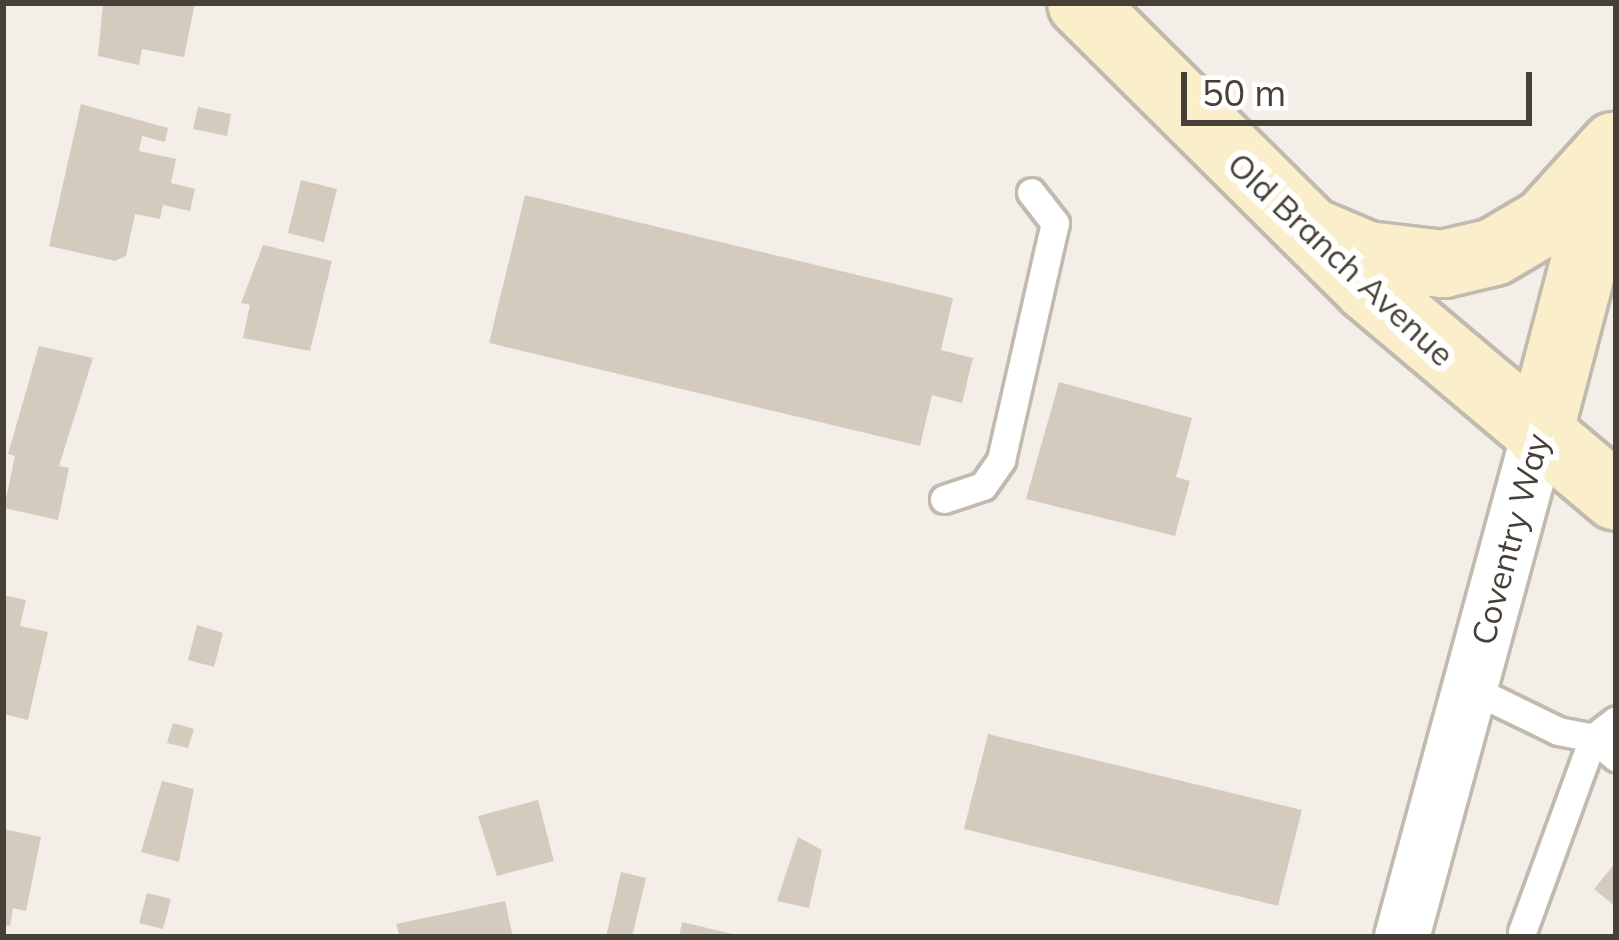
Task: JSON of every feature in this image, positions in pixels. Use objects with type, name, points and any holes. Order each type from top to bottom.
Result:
[{"type":"main road","name":"Old Branch Avenue","points":[[1082,3],[1303,228],[1616,496]]},
{"type":"main road","points":[[1303,228],[1386,257],[1443,264],[1494,252],[1545,222],[1615,143]]},
{"type":"main road","name":"Coventry Way","points":[[1539,434],[1615,143]]},
{"type":"street","name":"Coventry Way","points":[[1402,937],[1539,434]]},
{"type":"lane","points":[[944,499],[983,486],[1001,460],[1055,223],[1031,192]]},
{"type":"lane","points":[[1470,688],[1558,731],[1593,739],[1616,757]]},
{"type":"lane","points":[[1522,932],[1593,739],[1616,720]]},
{"type":"building","points":[[103,3],[195,3],[184,57],[142,49],[139,65],[98,56]]},
{"type":"building","points":[[81,104],[168,128],[165,142],[142,136],[139,151],[176,159],[171,183],[195,189],[190,211],[163,205],[160,219],[135,214],[126,256],[115,261],[49,246]]},
{"type":"building","points":[[198,107],[231,114],[227,136],[193,129]]},
{"type":"building","points":[[301,180],[337,189],[324,242],[288,233]]},
{"type":"building","points":[[525,195],[953,298],[941,350],[973,358],[962,403],[932,395],[920,446],[489,343]]},
{"type":"building","points":[[263,245],[332,261],[310,351],[243,338],[250,305],[241,303]]},
{"type":"building","points":[[39,346],[93,358],[59,466],[69,468],[58,520],[4,508],[15,456],[8,454]]},
{"type":"building","points":[[1059,382],[1192,418],[1176,477],[1190,481],[1175,536],[1026,499]]},
{"type":"building","points":[[3,595],[26,600],[20,626],[48,632],[28,720],[3,714]]},
{"type":"building","points":[[197,625],[223,633],[214,667],[188,660]]},
{"type":"building","points":[[173,723],[194,729],[188,748],[167,743]]},
{"type":"building","points":[[988,734],[1302,810],[1278,906],[964,829]]},
{"type":"building","points":[[162,781],[194,789],[179,862],[141,852]]},
{"type":"building","points":[[538,800],[554,861],[497,876],[478,816]]},
{"type":"building","points":[[3,829],[41,837],[26,911],[13,908],[10,926],[3,925]]},
{"type":"building","points":[[798,837],[822,850],[809,908],[777,901]]},
{"type":"building","points":[[1616,862],[1616,907],[1594,889]]},
{"type":"building","points":[[621,872],[646,878],[632,937],[606,937]]},
{"type":"building","points":[[147,893],[171,899],[163,929],[139,923]]},
{"type":"building","points":[[505,901],[513,937],[400,937],[396,924]]},
{"type":"building","points":[[682,922],[737,935],[679,937]]}]
